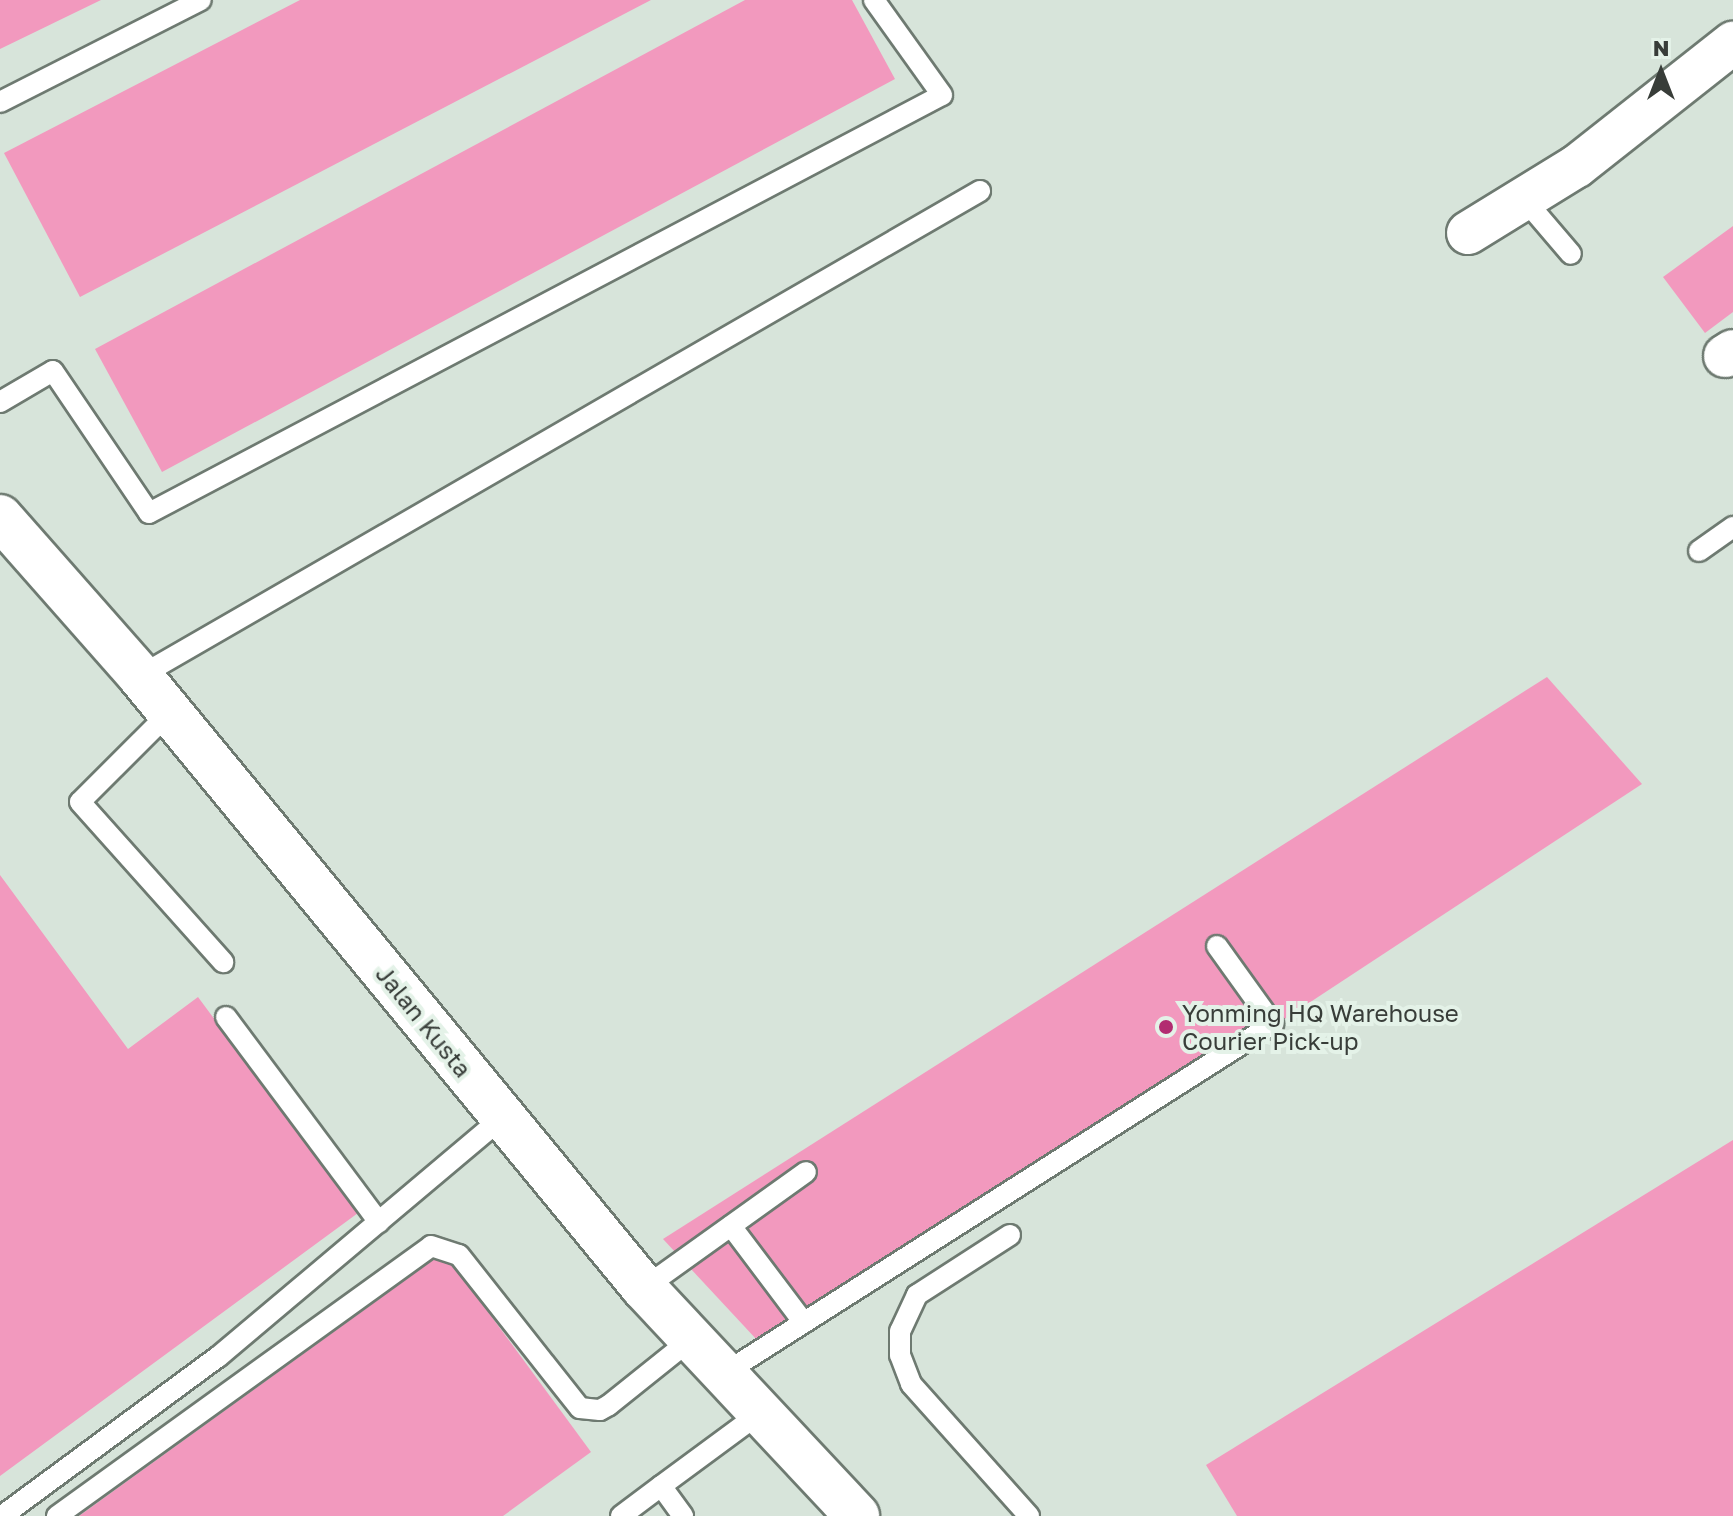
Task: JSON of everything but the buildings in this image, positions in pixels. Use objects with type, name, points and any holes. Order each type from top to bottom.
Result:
[{"type":"street","points":[[1468,233],[1577,166],[1733,43]]},
{"type":"street","name":"Jalan Kusta","points":[[0,517],[140,676],[644,1288],[857,1516]]},
{"type":"lane","points":[[0,102],[201,0]]},
{"type":"lane","points":[[0,402],[53,371],[149,513],[942,95],[874,0]]},
{"type":"lane","points":[[140,676],[980,191]]},
{"type":"lane","points":[[1524,199],[1571,254]]},
{"type":"lane","points":[[1699,551],[1733,527]]},
{"type":"lane","points":[[170,712],[80,802],[223,962]]},
{"type":"lane","points":[[723,1374],[1273,1024],[1217,946]]},
{"type":"lane","points":[[226,1017],[379,1222]]},
{"type":"lane","points":[[2,1516],[218,1357],[503,1117]]},
{"type":"lane","points":[[644,1288],[806,1172]]},
{"type":"lane","points":[[731,1226],[804,1323]]},
{"type":"lane","points":[[1010,1235],[917,1295],[906,1308],[900,1331],[900,1355],[911,1384],[1029,1516]]},
{"type":"lane","points":[[57,1516],[431,1246],[459,1255],[580,1408],[600,1410],[609,1405],[690,1340]]},
{"type":"lane","points":[[621,1516],[760,1413]]},
{"type":"lane","points":[[661,1486],[683,1516]]},
{"type":"place","name":"Yonming HQ Warehouse Courier Pick-up","points":[[1166,1027]]}]
